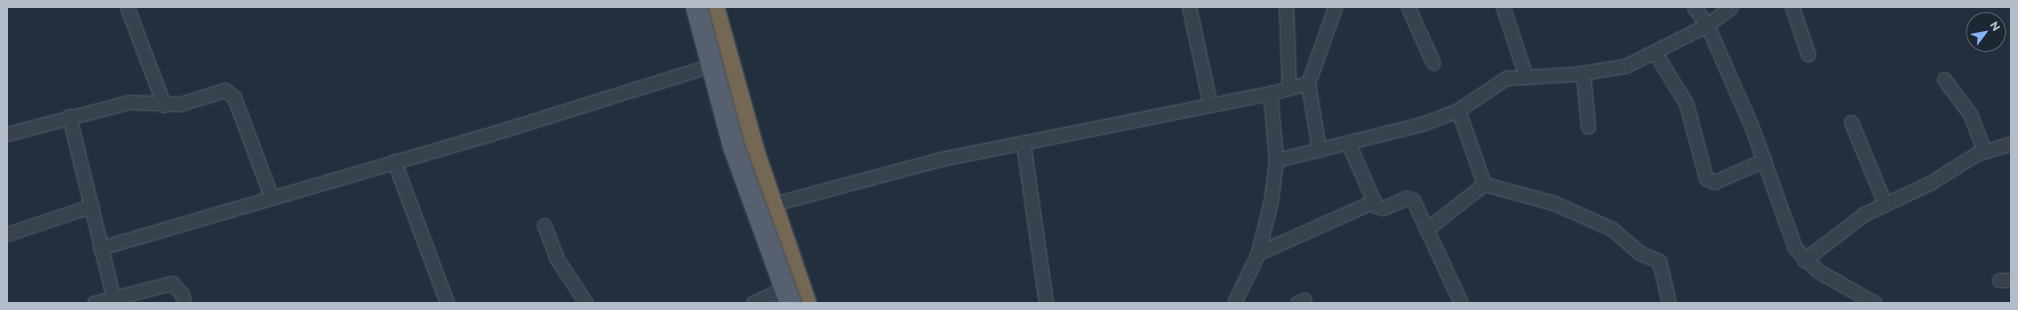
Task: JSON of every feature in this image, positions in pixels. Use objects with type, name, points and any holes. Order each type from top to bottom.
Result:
[{"type":"highway","points":[[693,7],[748,211],[783,299]]},
{"type":"highway","points":[[713,7],[770,205],[805,303]]},
{"type":"main road","points":[[696,7],[733,146],[783,299]]},
{"type":"street","points":[[127,7],[164,105]]},
{"type":"street","points":[[1189,7],[1210,104]]},
{"type":"street","points":[[1286,7],[1289,88]]},
{"type":"street","points":[[1318,150],[1308,83],[1335,7]]},
{"type":"street","points":[[1408,7],[1433,63]]},
{"type":"street","points":[[1504,7],[1526,77]]},
{"type":"street","points":[[1694,7],[1707,25],[1764,160],[1795,248],[1804,260],[1868,301]]},
{"type":"street","points":[[1276,160],[1348,143],[1458,110],[1496,83],[1526,77],[1582,73],[1618,68],[1655,53],[1707,25],[1731,7]]},
{"type":"street","points":[[1792,7],[1808,54]]},
{"type":"street","points":[[1655,53],[1686,103],[1706,178],[1714,182],[1764,160]]},
{"type":"street","points":[[100,248],[708,66]]},
{"type":"street","points":[[1582,73],[1588,127]]},
{"type":"street","points":[[1944,78],[1970,114],[1984,151]]},
{"type":"street","points":[[748,211],[940,159],[1270,93],[1308,83]]},
{"type":"street","points":[[7,134],[69,116],[134,102],[164,105],[230,92],[271,196]]},
{"type":"street","points":[[1234,303],[1258,253],[1268,222],[1276,160],[1270,93]]},
{"type":"street","points":[[1458,110],[1484,184]]},
{"type":"street","points":[[69,116],[113,297]]},
{"type":"street","points":[[1852,122],[1885,204]]},
{"type":"street","points":[[1023,142],[1046,303]]},
{"type":"street","points":[[1348,143],[1372,202],[1383,208],[1410,198],[1427,229],[1460,303]]},
{"type":"street","points":[[1804,260],[1848,224],[1984,151],[2011,143]]},
{"type":"street","points":[[394,161],[447,303]]},
{"type":"street","points":[[1427,229],[1484,184]]},
{"type":"street","points":[[1484,184],[1554,203],[1612,229],[1640,253],[1659,261],[1669,303]]},
{"type":"street","points":[[1258,253],[1372,202]]},
{"type":"street","points":[[7,234],[91,206]]},
{"type":"street","points":[[544,225],[558,259],[586,303]]},
{"type":"street","points":[[94,303],[172,283],[182,294],[184,303]]},
{"type":"street","points":[[753,303],[783,299]]}]
